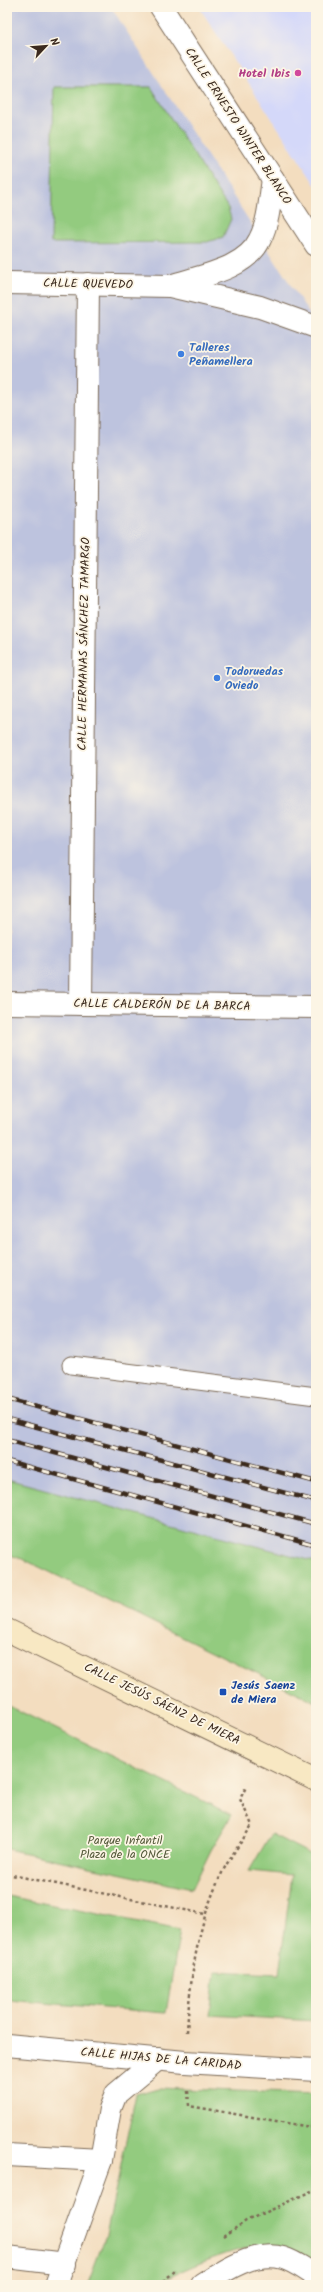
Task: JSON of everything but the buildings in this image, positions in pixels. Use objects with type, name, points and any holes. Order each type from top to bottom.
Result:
[{"type":"main road","name":"CALLE JESÚS SÁENZ DE MIERA","points":[[7,1630],[316,1780]]},
{"type":"street","name":"CALLE ERNESTO WINTER BLANCO","points":[[161,7],[316,245]]},
{"type":"street","name":"CALLE QUEVEDO","points":[[170,286],[228,267],[248,256],[260,240],[269,210],[273,179]]},
{"type":"street","name":"CALLE QUEVEDO","points":[[7,283],[170,286],[260,307],[316,327]]},
{"type":"street","name":"CALLE HERMANAS SÁNCHEZ TAMARGO","points":[[81,1004],[88,284]]},
{"type":"street","name":"CALLE CALDERÓN DE LA BARCA","points":[[7,1003],[316,1007]]},
{"type":"street","name":"CALLE HIJAS DE LA CARIDAD","points":[[7,2045],[185,2062],[316,2070]]},
{"type":"street","points":[[56,2285],[65,2264],[101,2160],[110,2109],[116,2094],[158,2059]]},
{"type":"street","points":[[7,2154],[101,2160]]},
{"type":"street","points":[[202,2285],[222,2272],[262,2255],[283,2258],[316,2276]]},
{"type":"street","points":[[7,2257],[65,2264]]},
{"type":"lane","points":[[71,1365],[316,1396]]},
{"type":"path","points":[[246,1787],[240,1799],[252,1825],[224,1869],[206,1914],[192,1970],[185,2062],[189,2106],[316,2128]]},
{"type":"path","points":[[7,1874],[206,1914]]},
{"type":"path","points":[[221,2238],[246,2221],[316,2189]]},
{"type":"path","points":[[159,2285],[179,2267]]},
{"type":"shaded area","points":[[7,7],[111,7],[316,324],[316,1562],[7,1479]]},
{"type":"shaded area","points":[[199,7],[316,7],[316,186]]},
{"type":"green space","points":[[54,87],[151,87],[228,208],[231,219],[223,237],[207,242],[51,243]]},
{"type":"green space","points":[[7,1479],[316,1562],[316,1702],[25,1560],[7,1554]]},
{"type":"green space","name":"Parque Infantil Plaza de la ONCE","points":[[7,1705],[232,1815],[211,1850],[192,1889],[7,1849]]},
{"type":"green space","points":[[271,1834],[316,1857],[316,2021],[210,2015],[215,1971],[279,1974],[292,1875],[249,1871]]},
{"type":"green space","points":[[7,1896],[180,1930],[166,2013],[7,2000]]},
{"type":"green space","points":[[158,2088],[316,2094],[316,2265],[281,2247],[268,2245],[243,2249],[210,2259],[155,2285],[87,2285],[106,2235],[136,2094]]},
{"type":"railway","points":[[7,1399],[316,1482]]},
{"type":"railway","points":[[7,1419],[316,1501]]},
{"type":"railway","points":[[7,1440],[316,1524]]},
{"type":"railway","points":[[7,1461],[316,1545]]},
{"type":"place","name":"Hotel Ibis","points":[[298,73]]},
{"type":"place","name":"Talleres Peñamellera","points":[[181,354]]},
{"type":"place","name":"Todoruedas Oviedo","points":[[217,678]]},
{"type":"place","name":"Jesús Saenz de Miera","points":[[223,1692]]}]
